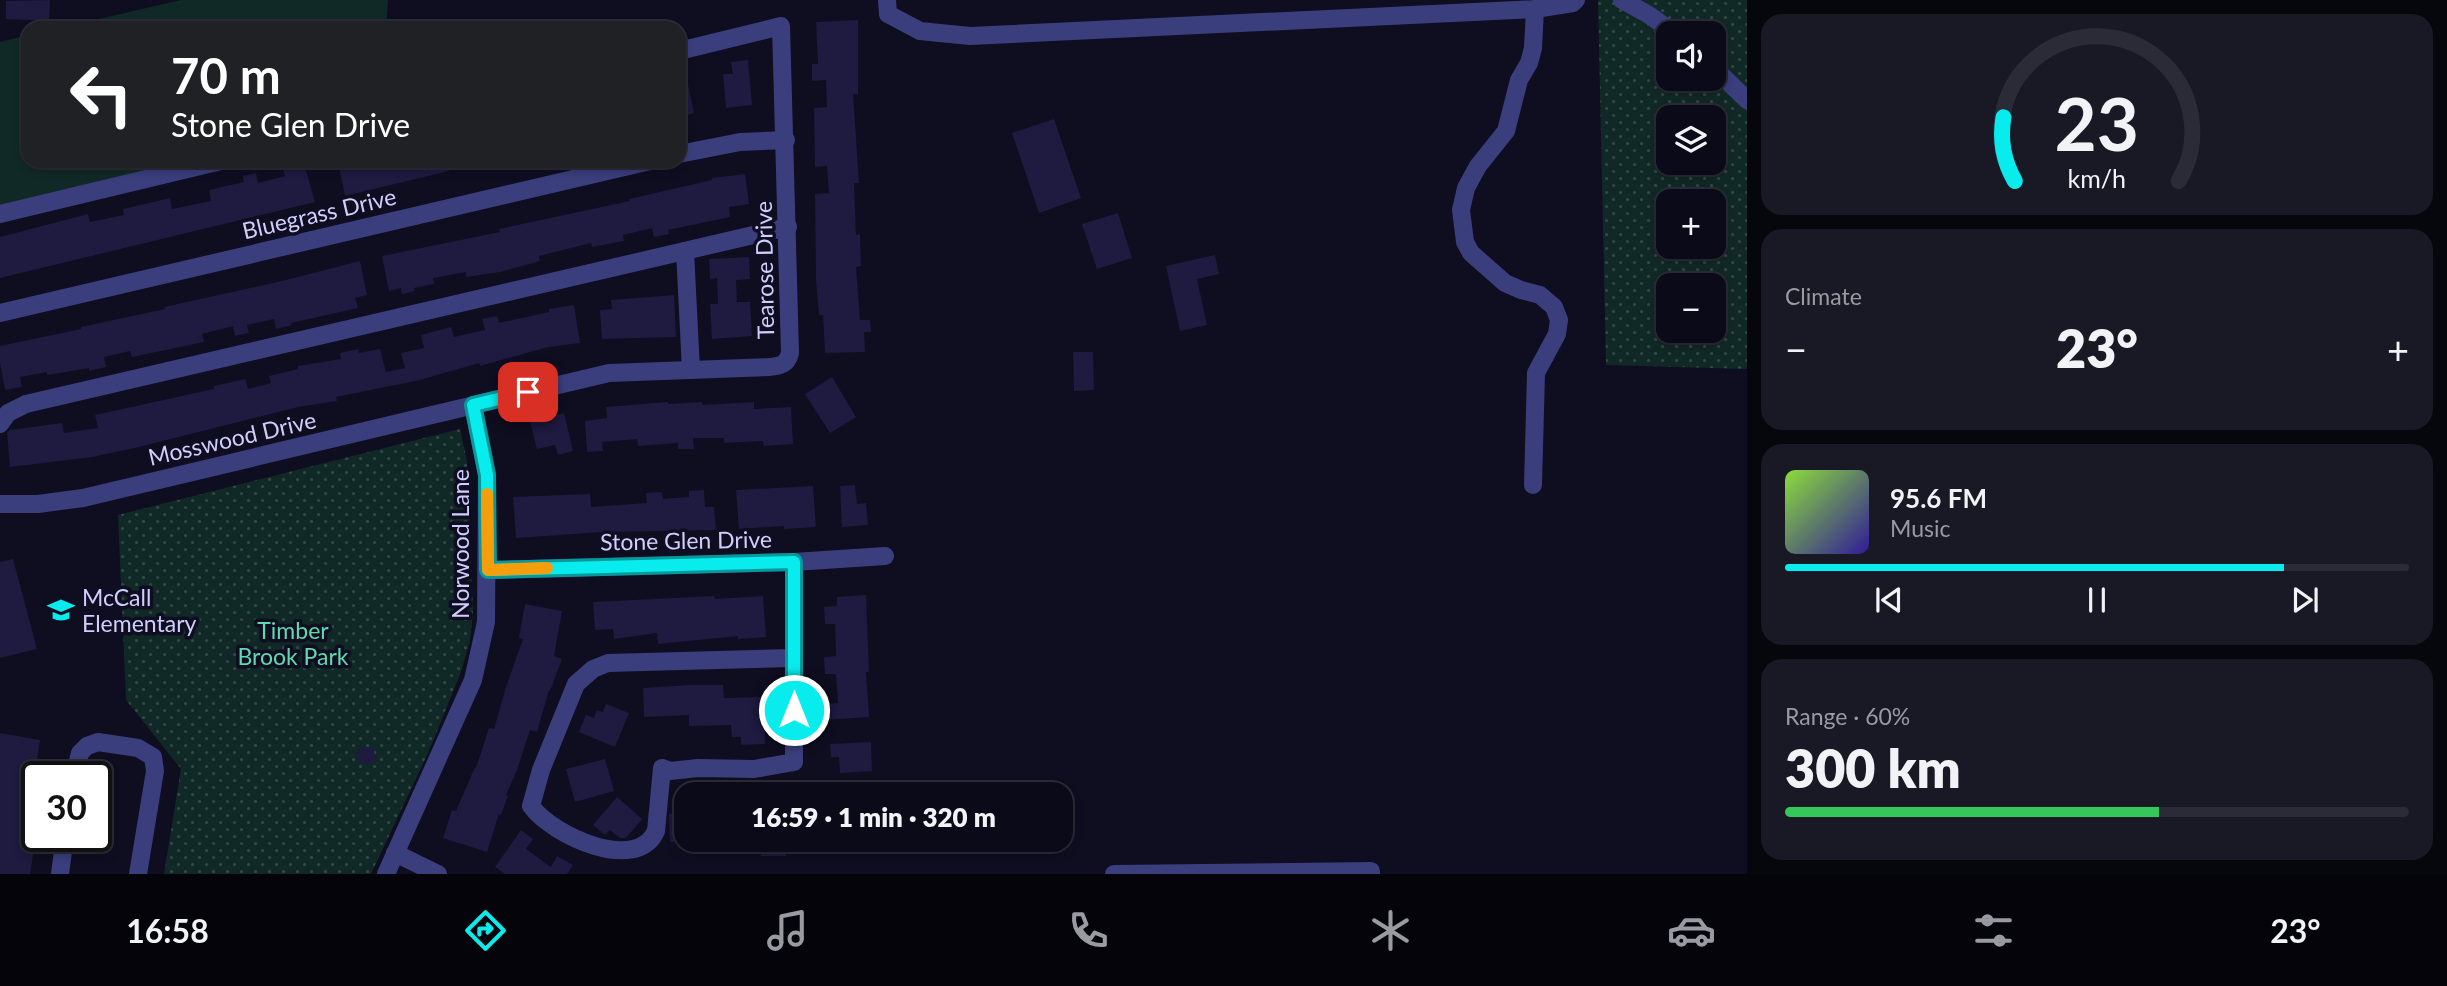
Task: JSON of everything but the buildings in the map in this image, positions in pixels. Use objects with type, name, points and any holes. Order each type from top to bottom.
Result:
[{"type":"street","points":[[887,0],[888,14],[920,31],[970,36],[1535,9],[1573,3],[1576,0]]},
{"type":"street","points":[[1622,0],[1657,21]]},
{"type":"street","points":[[1533,485],[1536,373],[1557,334],[1559,320],[1554,307],[1540,295],[1505,283],[1471,253],[1465,242],[1461,210],[1466,188],[1478,166],[1506,131],[1519,80],[1529,63],[1533,48],[1535,9]]},
{"type":"street","name":"Tearose Drive","points":[[473,405],[610,373],[780,366],[789,358],[786,139],[781,26],[686,49]]},
{"type":"street","points":[[1726,80],[1747,100]]},
{"type":"street","points":[[686,153],[740,142],[786,139]]},
{"type":"street","points":[[0,214],[193,168]]},
{"type":"street","name":"Bluegrass Drive","points":[[0,313],[620,168]]},
{"type":"street","points":[[0,424],[8,413],[26,404],[788,228]]},
{"type":"street","points":[[685,251],[691,370]]},
{"type":"street","name":"Mosswood Drive","points":[[0,504],[38,504],[83,498],[473,405]]},
{"type":"street","name":"Norwood Lane","points":[[386,874],[473,680],[486,622],[487,475],[473,405]]},
{"type":"street","name":"Stone Glen Drive","points":[[488,570],[794,562],[884,556]]},
{"type":"street","points":[[794,562],[794,658],[794,762],[754,769],[698,768],[670,771],[662,768],[653,841],[638,855],[629,857],[612,857],[592,852],[539,817],[531,806],[541,770],[576,684],[593,669],[608,663],[794,658]]},
{"type":"street","points":[[78,761],[80,753],[87,746],[98,742],[138,748],[153,757],[155,771],[138,874]]},
{"type":"street","points":[[60,874],[63,852]]},
{"type":"street","points":[[396,853],[438,874]]},
{"type":"street","points":[[1114,874],[1371,871],[1371,874]]},
{"type":"green space","points":[[181,0],[388,0],[386,21],[90,21]]},
{"type":"green space","points":[[1598,0],[1747,0],[1747,369],[1606,365]]},
{"type":"green space","points":[[21,37],[21,168],[161,168],[0,207],[0,42]]},
{"type":"green space","name":"Timber Brook Park","points":[[460,429],[467,461],[473,611],[470,641],[461,672],[429,751],[371,874],[164,874],[181,769],[126,700],[118,515]]},
{"type":"slow traffic","points":[[487,494],[488,570],[547,568]]},
{"type":"place","name":"McCall Elementary","points":[[61,610]]},
{"type":"route","points":[[528,392],[473,405],[487,475],[488,570],[794,562],[794,710]]}]
